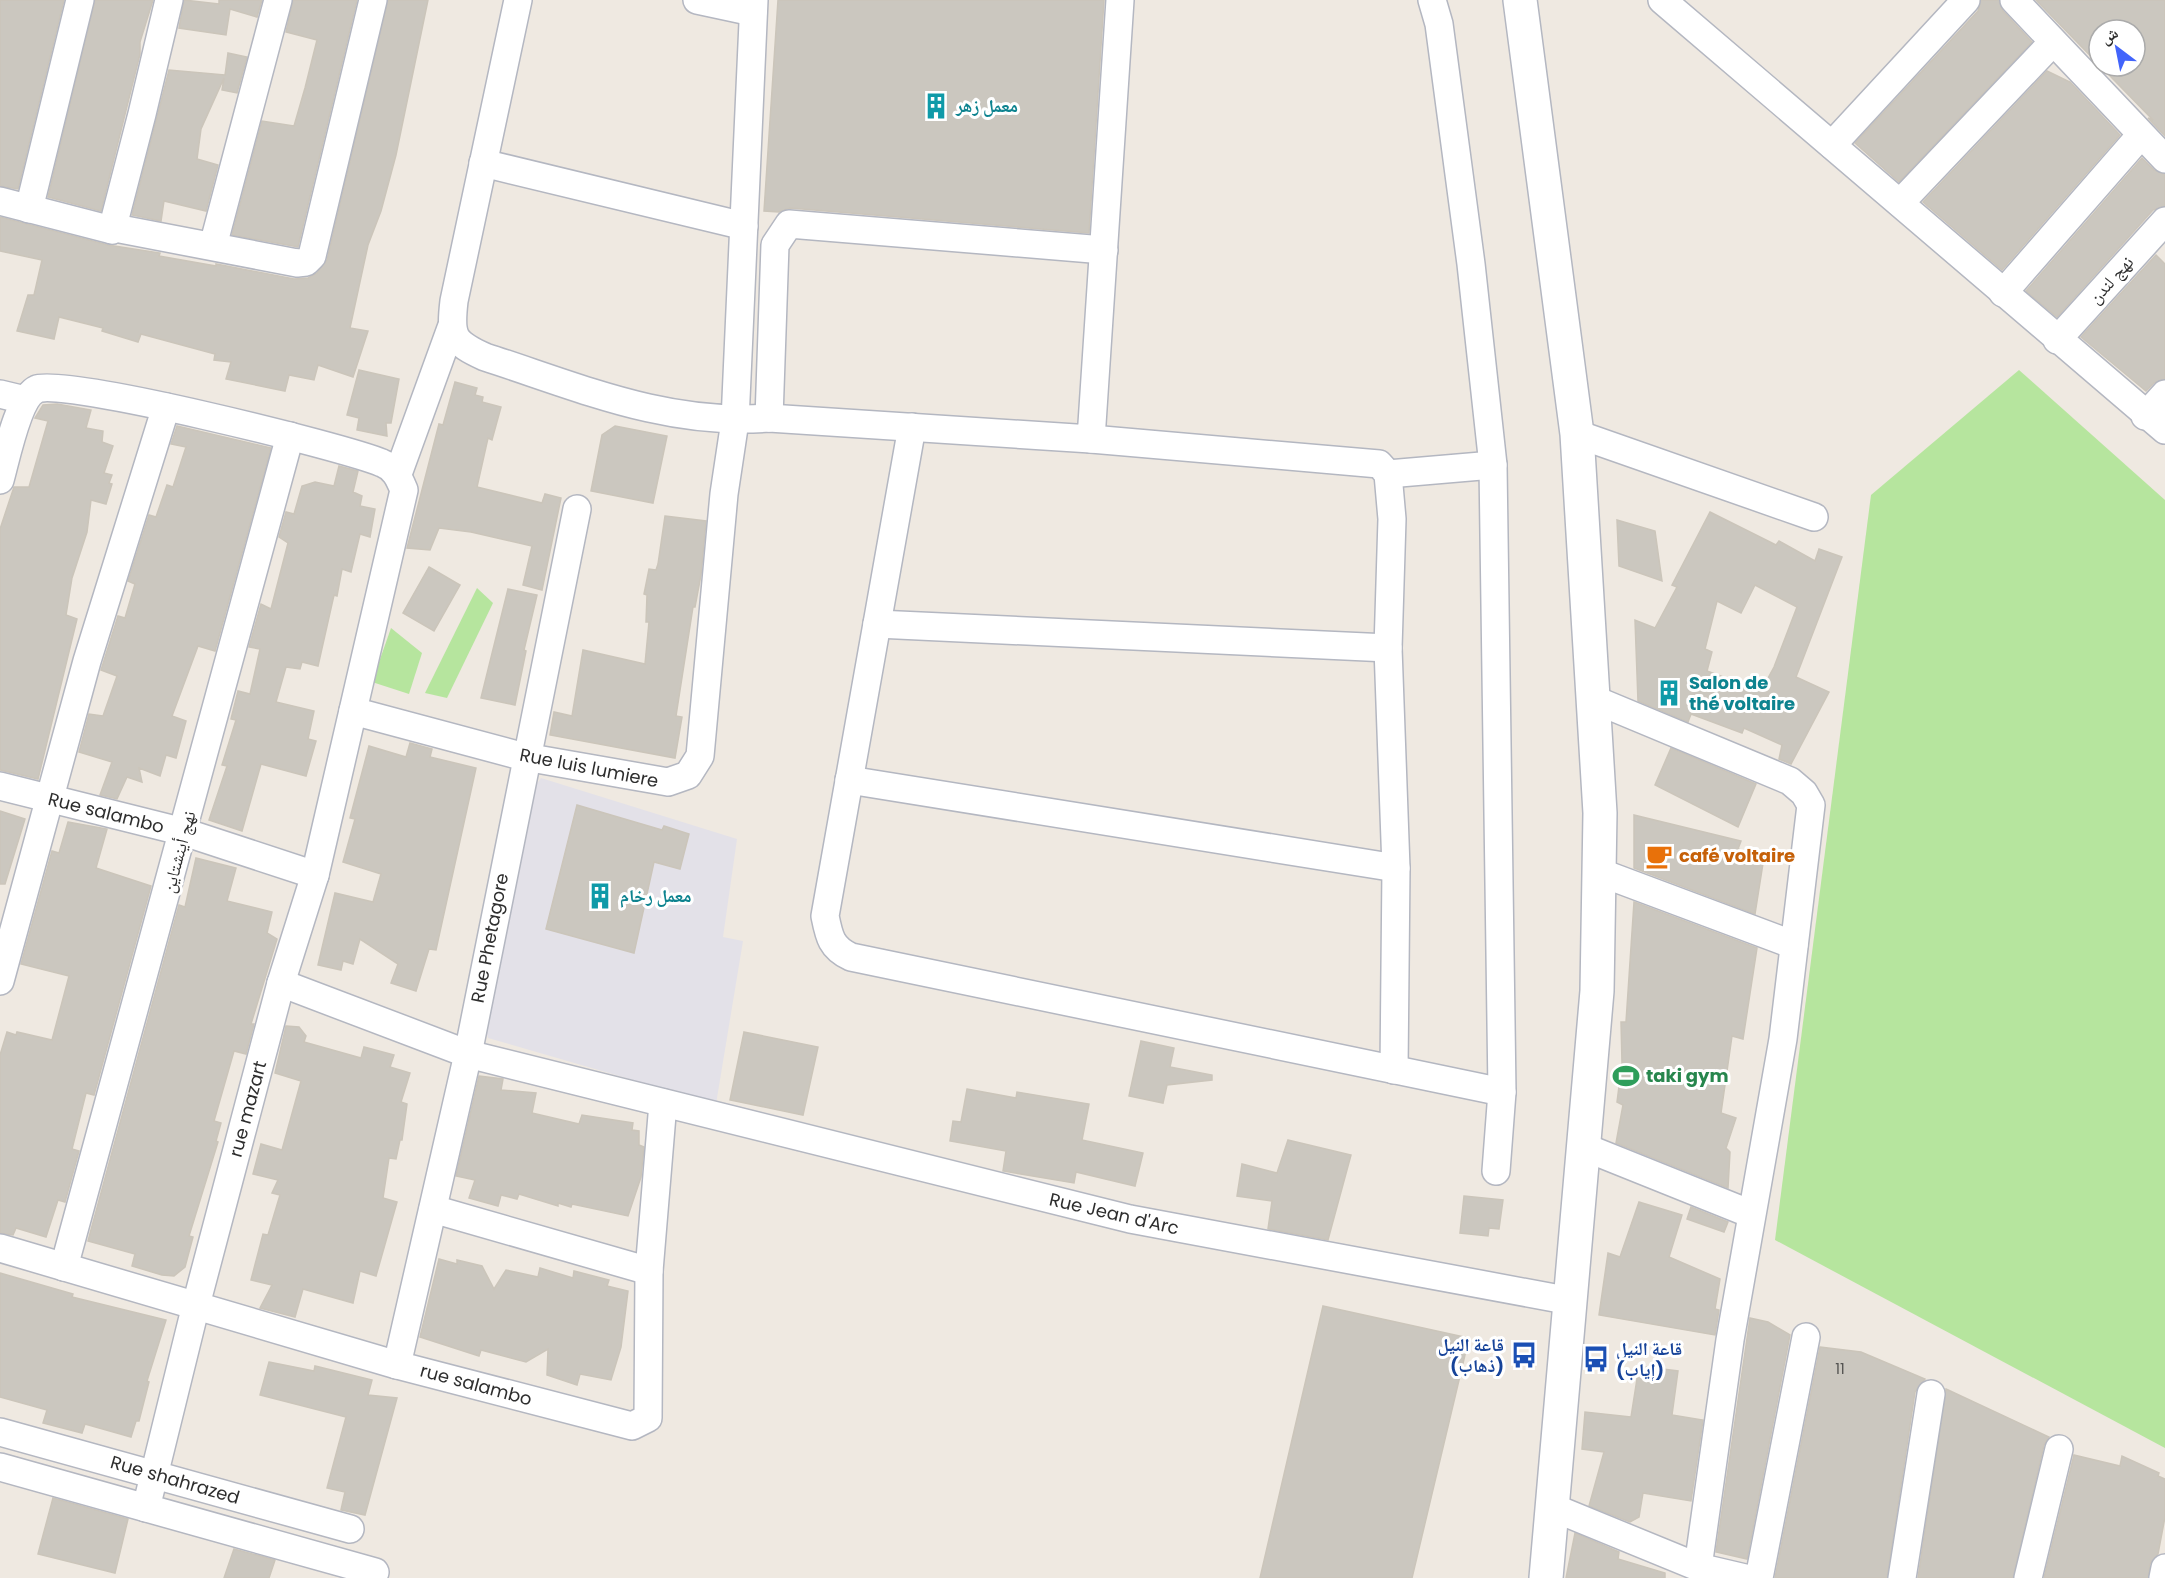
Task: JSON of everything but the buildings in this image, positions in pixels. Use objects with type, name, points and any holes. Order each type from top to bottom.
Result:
[{"type":"main road","points":[[1520,0],[1577,434],[1600,813],[1597,991],[1554,1508],[1546,1578]]},
{"type":"street","points":[[28,209],[80,0]]},
{"type":"street","points":[[112,230],[169,0]]},
{"type":"street","points":[[213,246],[278,0]]},
{"type":"street","points":[[0,201],[112,230],[115,228],[306,262],[312,256],[373,0]]},
{"type":"street","points":[[0,480],[12,397],[37,388],[56,386],[166,407],[290,436],[384,463],[398,474],[451,328],[454,301],[518,0]]},
{"type":"street","points":[[697,0],[754,6]]},
{"type":"street","points":[[1091,439],[1120,0]]},
{"type":"street","points":[[1432,0],[1439,24],[1471,264],[1493,465],[1502,1092],[1496,1171]]},
{"type":"street","points":[[1662,0],[2155,423],[2165,394]]},
{"type":"street","points":[[1832,145],[1966,0]]},
{"type":"street","points":[[2014,0],[2140,136],[2165,159]]},
{"type":"street","name":"Rue luis lumiere","points":[[353,711],[525,757],[668,783],[688,775],[700,756],[724,494],[735,421],[754,6]]},
{"type":"street","points":[[1900,203],[2053,42]]},
{"type":"street","points":[[2003,293],[2140,136]]},
{"type":"street","points":[[483,163],[744,226]]},
{"type":"street","name":"نهج لندن","points":[[2057,340],[2165,221]]},
{"type":"street","points":[[769,418],[775,245],[789,224],[1104,250]]},
{"type":"street","points":[[451,328],[460,345],[485,357],[658,412],[735,421],[769,418],[1091,439],[1379,464],[1388,474],[1392,519],[1388,648],[1396,868],[1394,1070]]},
{"type":"street","points":[[0,981],[87,661],[166,407]]},
{"type":"street","points":[[912,428],[825,916],[831,941],[838,951],[851,957],[1502,1092]]},
{"type":"street","points":[[1577,434],[1814,517]]},
{"type":"street","name":"نهج أينشتاين","points":[[64,1267],[290,436]]},
{"type":"street","points":[[1388,474],[1493,465]]},
{"type":"street","name":"rue mazart","points":[[146,1508],[196,1305],[281,983],[315,875],[404,490],[398,474]]},
{"type":"street","name":"Rue Phetagore","points":[[397,1365],[468,1054],[525,757],[577,509]]},
{"type":"street","points":[[877,624],[1388,648]]},
{"type":"street","points":[[1593,699],[1790,781],[1804,793],[1811,805],[1783,1039],[1691,1569]]},
{"type":"street","points":[[849,780],[1396,868]]},
{"type":"street","name":"Rue salambo","points":[[0,786],[184,832],[315,875]]},
{"type":"street","points":[[1599,872],[1794,945]]},
{"type":"street","name":"Rue Jean d'Arc","points":[[281,983],[468,1054],[1130,1219],[1571,1301]]},
{"type":"street","name":"rue salambo","points":[[0,1248],[397,1365],[632,1426],[641,1424],[648,1418],[649,1271],[663,1103]]},
{"type":"street","points":[[1584,1147],[1751,1214]]},
{"type":"street","points":[[433,1209],[649,1271]]},
{"type":"street","points":[[1759,1578],[1806,1337]]},
{"type":"street","points":[[1902,1578],[1932,1394]]},
{"type":"street","name":"Rue shahrazed","points":[[0,1432],[350,1529]]},
{"type":"street","points":[[2028,1578],[2059,1449]]},
{"type":"street","points":[[0,1467],[375,1572]]},
{"type":"street","points":[[1554,1508],[1691,1569],[1746,1578]]},
{"type":"street","points":[[2163,1578],[2165,1568]]},
{"type":"shaded area","name":"معمل رخام","points":[[541,778],[737,839],[723,937],[743,941],[716,1104],[488,1038],[486,1029],[535,786]]},
{"type":"green space","points":[[2019,370],[2165,500],[2165,1448],[1775,1240],[1871,495]]},
{"type":"green space","points":[[477,588],[493,603],[447,698],[425,693]]},
{"type":"green space","points":[[391,628],[422,653],[409,694],[372,682]]},
{"type":"place","name":"معمل زهر","points":[[936,106]]},
{"type":"place","name":"Salon de thé voltaire","points":[[1669,693]]},
{"type":"place","name":"café voltaire","points":[[1659,856]]},
{"type":"place","name":"معمل رخام","points":[[600,896]]},
{"type":"place","name":"taki gym","points":[[1626,1076]]},
{"type":"place","name":"قاعة النيل (ذهاب)","points":[[1524,1355]]},
{"type":"place","name":"قاعة النيل (إياب)","points":[[1596,1359]]}]
